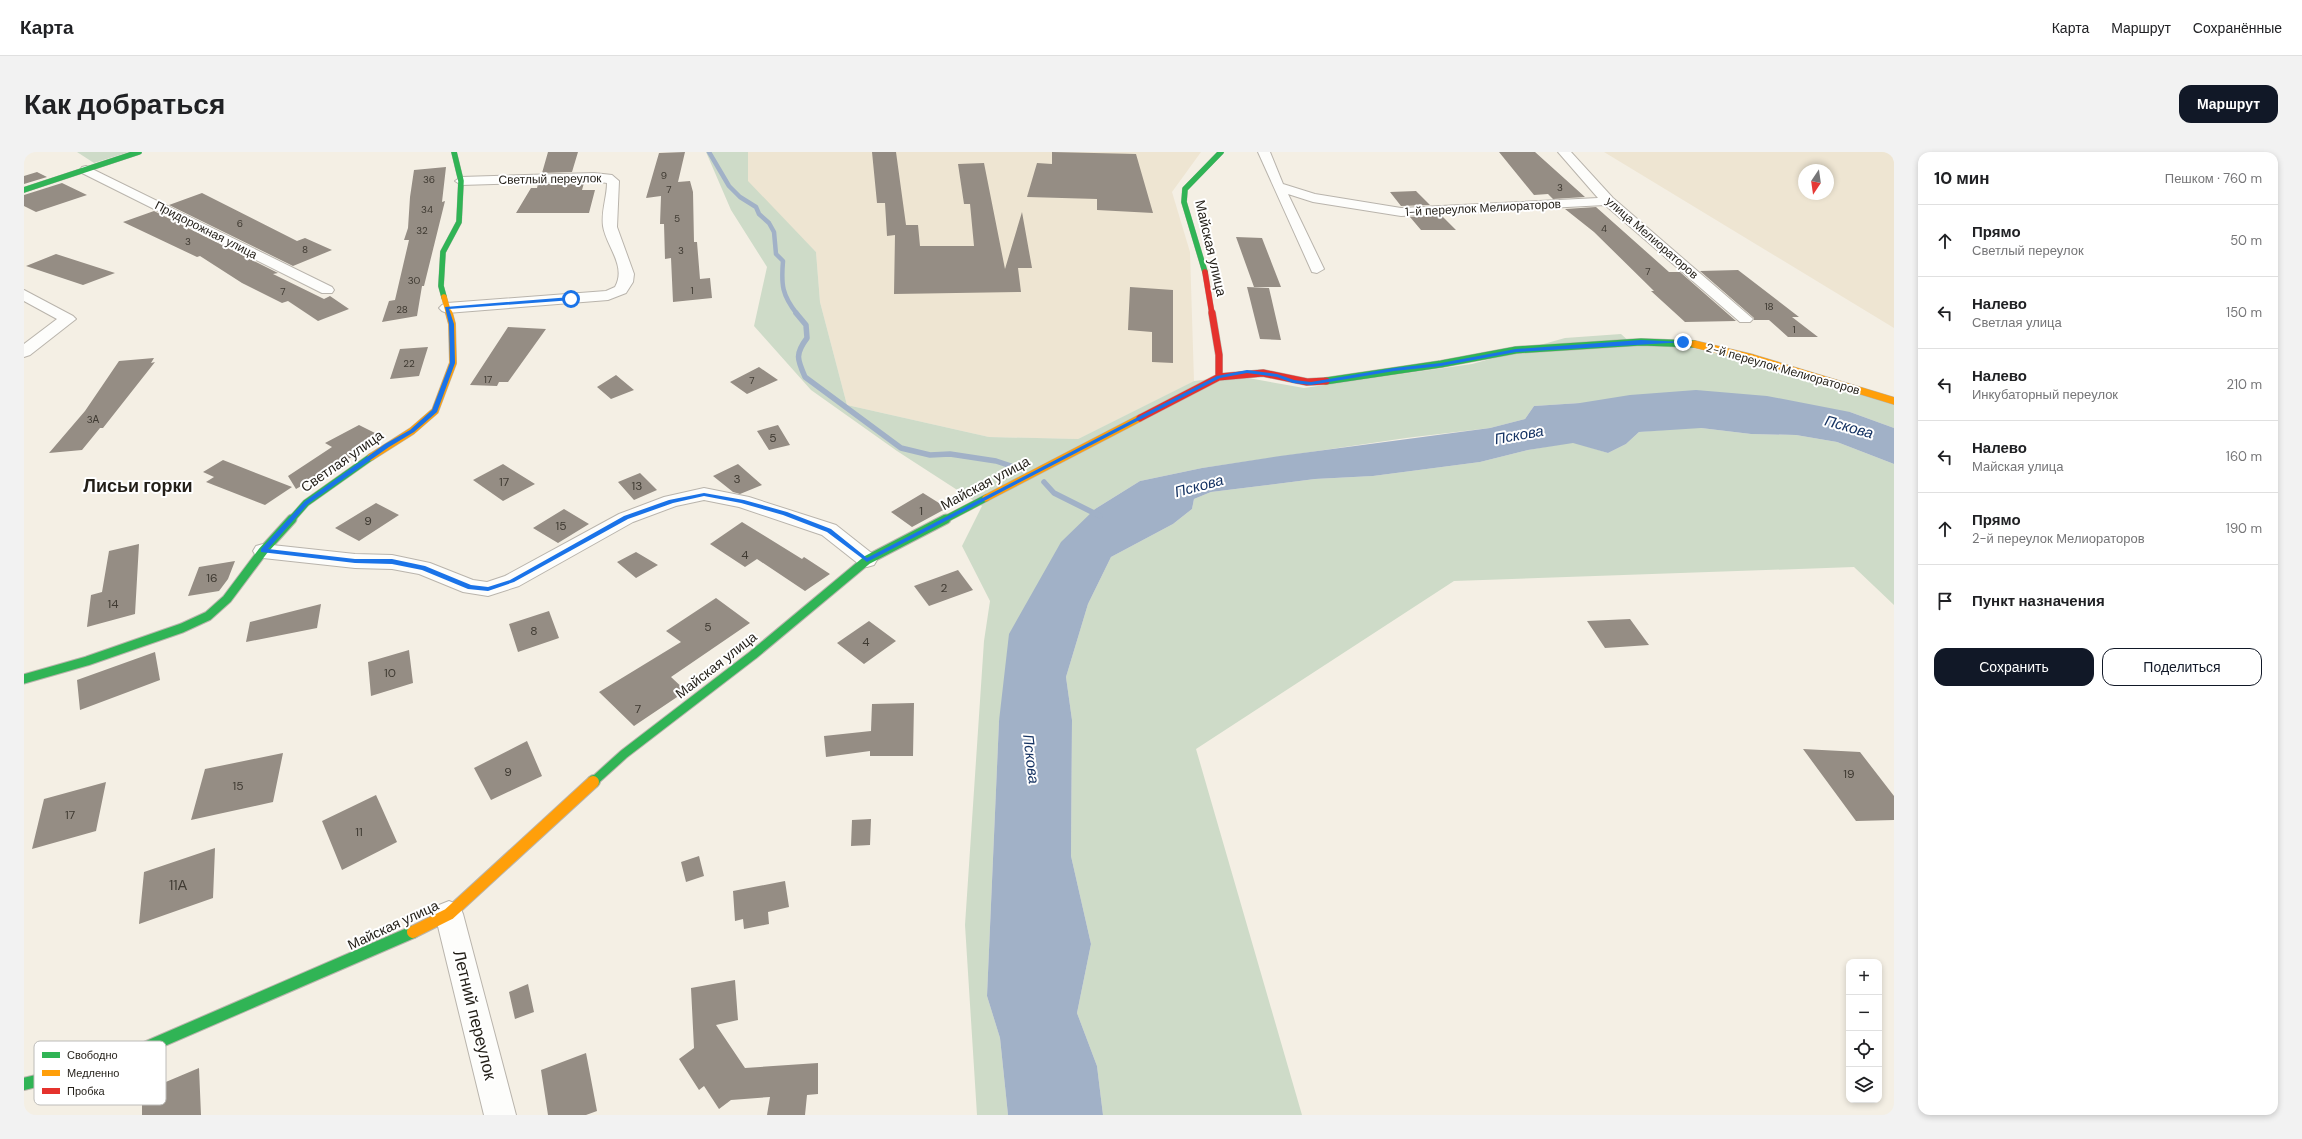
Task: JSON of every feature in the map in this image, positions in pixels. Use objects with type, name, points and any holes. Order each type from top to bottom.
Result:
[{"type":"street","points":[[24,190],[139,152]]},
{"type":"street","name":"Светлая улица","points":[[24,679],[116,651],[182,628],[208,616],[227,599],[263,551],[306,503],[387,446],[412,431],[435,411],[453,363],[452,324],[441,286],[442,258],[459,222],[461,181],[454,152]]},
{"type":"street","name":"Майская улица","points":[[162,1041],[394,942],[449,914],[624,754],[752,656],[867,560],[1219,377],[1219,355],[1203,263],[1184,202],[1185,189],[1221,152]]},
{"type":"street","points":[[1264,152],[1278,186],[1317,269]]},
{"type":"street","name":"улица Мелиораторов","points":[[1564,152],[1608,201],[1745,319]]},
{"type":"street","name":"Придорожная улица","points":[[86,170],[327,290]]},
{"type":"street","name":"Светлый переулок","points":[[447,308],[608,294],[621,290],[627,278],[624,260],[609,226],[613,181],[608,178],[594,177],[461,181]]},
{"type":"street","name":"1-й переулок Мелиораторов","points":[[1278,186],[1314,198],[1401,212],[1608,201]]},
{"type":"street","points":[[24,295],[68,319],[24,352]]},
{"type":"street","name":"2-й переулок Мелиораторов","points":[[1219,377],[1247,372],[1311,383],[1441,364],[1516,350],[1641,342],[1683,342],[1746,356],[1894,401]]},
{"type":"street","points":[[263,551],[355,561],[392,562],[423,568],[470,587],[488,589],[512,581],[626,518],[671,501],[704,494],[742,501],[785,514],[829,530],[867,560]]},
{"type":"street","name":"Летний переулок","points":[[449,914],[500,1115]]},
{"type":"street","name":"Майская улица","points":[[24,1084],[34,1082]]},
{"type":"shaded area","points":[[748,152],[1201,152],[1172,192],[1190,252],[1194,381],[1078,439],[989,437],[847,405],[820,302],[816,252],[747,181]]},
{"type":"shaded area","points":[[1604,152],[1889,152],[1894,154],[1894,328]]},
{"type":"green space","points":[[77,152],[129,152],[94,163]]},
{"type":"green space","points":[[706,152],[748,152],[748,181],[816,252],[820,302],[847,405],[989,437],[1078,439],[1194,381],[1237,376],[1304,388],[1472,364],[1565,338],[1621,334],[1632,344],[1671,343],[1751,362],[1894,403],[1894,428],[1850,412],[1580,403],[1534,406],[1525,419],[1490,428],[1406,438],[1202,468],[1140,481],[1095,509],[999,721],[987,996],[1000,1038],[1008,1115],[977,1115],[965,925],[984,641],[990,601],[962,546],[982,506],[897,451],[811,390],[754,326],[767,267],[731,210]]},
{"type":"green space","points":[[1701,428],[1751,434],[1796,435],[1837,442],[1894,464],[1894,605],[1854,567],[1454,581],[1196,749],[1302,1115],[1103,1115],[1097,1066],[1077,1013],[1091,944],[1071,856],[1072,720],[1066,677],[1088,604],[1111,557],[1173,524],[1192,509],[1194,499],[1211,492],[1315,479],[1373,476],[1480,462],[1528,450],[1573,442],[1608,453],[1626,444],[1639,432]]},
{"type":"water","name":"Пскова","points":[[1696,390],[1767,396],[1850,412],[1894,428],[1894,464],[1837,442],[1796,435],[1751,434],[1701,428],[1639,432],[1626,444],[1608,453],[1573,443],[1528,450],[1480,462],[1373,476],[1315,479],[1211,492],[1194,499],[1192,509],[1173,524],[1111,557],[1088,604],[1066,677],[1072,720],[1071,856],[1091,944],[1077,1013],[1097,1066],[1103,1115],[1008,1115],[1000,1038],[987,996],[999,721],[1009,634],[1061,542],[1095,509],[1140,481],[1202,468],[1280,456],[1490,428],[1525,419],[1534,406],[1580,403],[1630,395]]},
{"type":"building","points":[[548,152],[578,152],[572,172],[542,173]]},
{"type":"building","points":[[685,152],[678,182],[690,181],[693,192],[694,242],[697,242],[700,279],[710,278],[712,298],[673,302],[671,258],[665,259],[664,224],[660,224],[661,196],[646,198],[659,153]]},
{"type":"building","points":[[872,152],[896,152],[906,225],[918,225],[920,246],[974,246],[970,204],[964,204],[958,164],[984,163],[1005,269],[1022,212],[1032,268],[1018,268],[1021,292],[894,294],[895,235],[887,236],[885,203],[877,203]]},
{"type":"building","points":[[1052,152],[1136,154],[1153,213],[1097,210],[1097,199],[1027,197],[1037,163],[1052,164]]},
{"type":"building","points":[[1499,152],[1535,152],[1585,197],[1553,199],[1548,194],[1534,195]]},
{"type":"building","points":[[446,167],[442,202],[445,201],[424,286],[422,286],[417,316],[382,322],[389,301],[395,300],[409,240],[404,240],[408,228],[410,197],[414,170]]},
{"type":"building","points":[[37,172],[47,177],[24,184],[24,176]]},
{"type":"building","points":[[62,183],[87,195],[36,212],[24,206],[24,195]]},
{"type":"building","points":[[584,183],[582,190],[595,190],[589,213],[516,213],[531,188],[537,188],[538,184]]},
{"type":"building","points":[[1416,191],[1430,205],[1401,206],[1390,192]]},
{"type":"building","points":[[202,193],[297,241],[305,238],[332,250],[293,266],[169,205]]},
{"type":"building","points":[[1596,207],[1669,272],[1680,272],[1736,321],[1685,322],[1651,291],[1654,291],[1594,232],[1565,209]]},
{"type":"building","points":[[154,211],[278,273],[273,274],[324,299],[330,296],[349,309],[318,321],[288,301],[282,303],[242,283],[200,256],[197,257],[123,222]]},
{"type":"building","points":[[1441,215],[1456,230],[1421,230],[1410,217]]},
{"type":"building","points":[[1236,237],[1262,238],[1281,287],[1254,287]]},
{"type":"building","points":[[56,254],[115,273],[83,285],[26,266]]},
{"type":"building","points":[[1738,270],[1799,317],[1792,317],[1818,337],[1788,337],[1769,320],[1754,320],[1754,318],[1700,271]]},
{"type":"building","points":[[1130,287],[1173,290],[1173,363],[1152,362],[1152,332],[1128,330]]},
{"type":"building","points":[[1247,287],[1269,288],[1281,340],[1260,339]]},
{"type":"building","points":[[508,327],[546,329],[508,382],[499,382],[497,386],[470,385]]},
{"type":"building","points":[[428,347],[419,376],[390,379],[400,349]]},
{"type":"building","points":[[154,358],[151,363],[155,362],[103,428],[100,428],[82,450],[49,453],[85,411],[119,361]]},
{"type":"building","points":[[759,367],[778,380],[747,394],[730,382]]},
{"type":"building","points":[[616,375],[634,390],[611,399],[597,387]]},
{"type":"building","points":[[359,425],[385,438],[296,489],[288,476],[332,447],[325,443]]},
{"type":"building","points":[[778,425],[790,445],[769,450],[757,431]]},
{"type":"building","points":[[223,460],[292,487],[265,505],[206,482],[214,477],[203,472]]},
{"type":"building","points":[[503,464],[535,484],[503,501],[473,480]]},
{"type":"building","points":[[738,464],[762,485],[740,494],[733,492],[713,476]]},
{"type":"building","points":[[640,473],[657,490],[634,500],[618,482]]},
{"type":"building","points":[[923,493],[947,508],[912,527],[891,512]]},
{"type":"building","points":[[376,503],[399,515],[359,541],[335,528]]},
{"type":"building","points":[[564,509],[589,524],[558,543],[533,528]]},
{"type":"building","points":[[742,522],[802,559],[804,557],[830,574],[805,591],[757,559],[745,567],[710,544]]},
{"type":"building","points":[[139,544],[135,614],[87,627],[91,595],[102,592],[109,551]]},
{"type":"building","points":[[636,552],[658,565],[636,578],[617,562]]},
{"type":"building","points":[[235,561],[228,579],[219,591],[188,596],[199,567]]},
{"type":"building","points":[[958,570],[973,590],[929,606],[914,586]]},
{"type":"building","points":[[716,598],[750,623],[671,677],[686,691],[634,726],[599,692],[681,642],[666,631]]},
{"type":"building","points":[[321,604],[317,628],[246,642],[250,622]]},
{"type":"building","points":[[549,611],[559,638],[518,652],[509,624]]},
{"type":"building","points":[[1630,619],[1649,645],[1605,648],[1587,621]]},
{"type":"building","points":[[869,621],[896,641],[864,664],[837,643]]},
{"type":"building","points":[[409,650],[413,683],[371,696],[368,662]]},
{"type":"building","points":[[155,652],[160,680],[80,710],[77,680]]},
{"type":"building","points":[[914,703],[913,756],[870,756],[870,751],[826,757],[824,736],[871,731],[872,704]]},
{"type":"building","points":[[527,741],[542,776],[491,800],[474,768]]},
{"type":"building","points":[[1803,749],[1860,752],[1894,796],[1894,820],[1856,821]]},
{"type":"building","points":[[283,753],[273,802],[191,820],[205,769]]},
{"type":"building","points":[[106,782],[96,831],[32,849],[44,799]]},
{"type":"building","points":[[376,795],[397,842],[342,870],[322,821]]},
{"type":"building","points":[[871,819],[870,845],[851,846],[852,820]]},
{"type":"building","points":[[215,848],[213,898],[139,924],[144,872]]},
{"type":"building","points":[[699,856],[704,876],[686,882],[681,862]]},
{"type":"building","points":[[785,881],[789,907],[768,912],[769,924],[744,929],[743,919],[735,921],[733,891]]},
{"type":"building","points":[[735,980],[738,1020],[716,1025],[745,1068],[818,1063],[818,1094],[807,1095],[805,1115],[767,1115],[770,1097],[731,1100],[719,1109],[704,1086],[699,1090],[679,1059],[694,1048],[691,988]]},
{"type":"building","points":[[528,984],[534,1012],[515,1019],[509,992]]},
{"type":"building","points":[[586,1053],[597,1111],[586,1115],[548,1115],[541,1070]]},
{"type":"building","points":[[199,1068],[201,1115],[142,1115],[142,1105],[166,1105],[166,1082]]},
{"type":"waterway","points":[[709,152],[729,186],[740,197],[756,207],[759,214],[769,223],[774,232],[776,254],[783,261],[782,277],[785,295],[797,314]]},
{"type":"waterway","points":[[796,313],[806,325],[807,338],[800,348],[798,357],[805,377],[901,448],[930,455],[950,454],[996,461],[1023,470]]},
{"type":"waterway","points":[[1044,482],[1054,493],[1100,516]]},
{"type":"traffic: fast","points":[[24,190],[139,152]]},
{"type":"traffic: fast","points":[[444,297],[441,286],[443,252],[459,222],[461,181],[454,152]]},
{"type":"traffic: fast","points":[[1205,272],[1184,202],[1185,189],[1221,152]]},
{"type":"traffic: fast","points":[[1326,381],[1441,364],[1516,350],[1641,342],[1683,342],[1694,344]]},
{"type":"traffic: fast","points":[[24,679],[87,661],[182,628],[208,616],[227,599],[263,551],[306,503],[371,457]]},
{"type":"traffic: fast","points":[[593,782],[624,754],[753,655],[867,560],[986,498]]},
{"type":"traffic: fast","points":[[161,1041],[413,932]]},
{"type":"traffic: fast","points":[[24,1084],[34,1082]]},
{"type":"traffic: slow","points":[[371,457],[412,431],[435,411],[453,363],[452,324],[444,297]]},
{"type":"traffic: slow","points":[[1694,344],[1753,358],[1894,401]]},
{"type":"traffic: slow","points":[[986,498],[1140,418]]},
{"type":"traffic: slow","points":[[413,932],[449,914],[593,782]]},
{"type":"traffic: jam","points":[[1140,418],[1219,377],[1219,355],[1205,272]]},
{"type":"traffic: jam","points":[[1219,377],[1248,373],[1263,373],[1307,382],[1326,381]]},
{"type":"district","name":"Лисьи горки","points":[[138,486]]},
{"type":"route","points":[[571,299],[447,308],[452,324],[453,363],[435,411],[427,420],[412,431],[387,446],[306,503],[263,551],[355,561],[392,562],[423,568],[451,578],[470,587],[488,589],[512,581],[626,518],[671,501],[704,494],[742,501],[785,514],[829,530],[867,560],[1219,377],[1247,372],[1277,376],[1293,381],[1311,383],[1328,382],[1394,370],[1441,364],[1516,350],[1641,342],[1683,342]]}]
